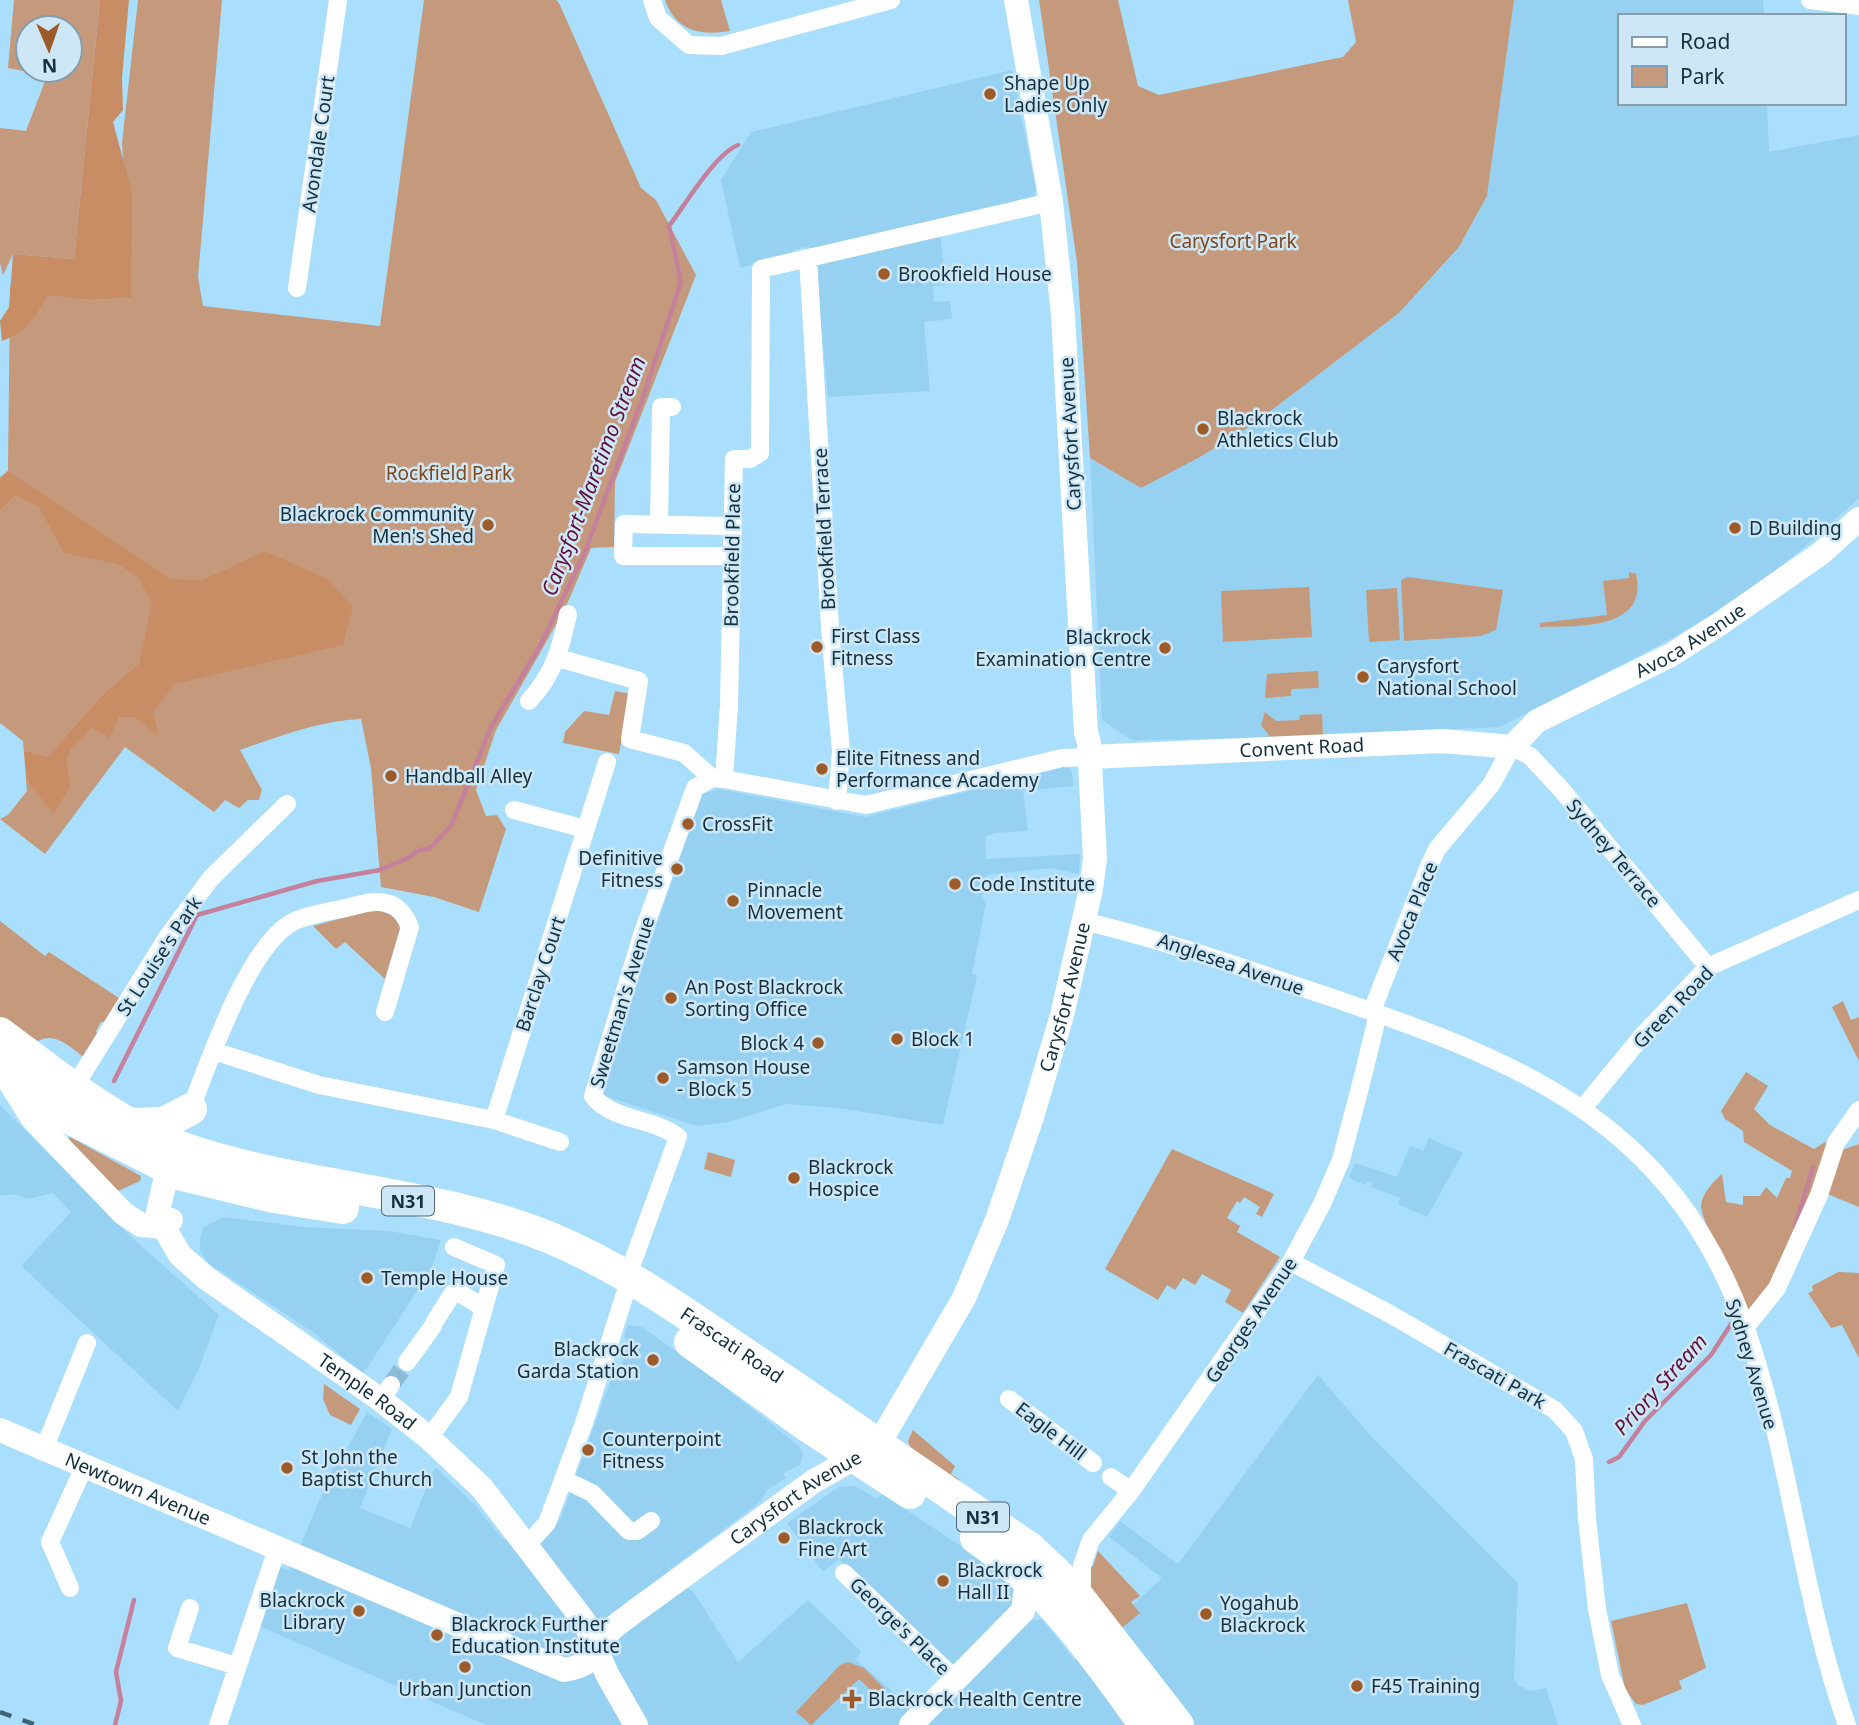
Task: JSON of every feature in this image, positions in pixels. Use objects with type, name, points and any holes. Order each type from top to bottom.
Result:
[{"type":"highway","name":"N31","points":[[0,1032],[73,1088],[128,1124],[177,1163]]},
{"type":"highway","name":"N31","points":[[1,1069],[71,1119],[177,1163]]},
{"type":"highway","points":[[128,1124],[164,1123],[191,1109]]},
{"type":"highway","name":"Frascati Road","points":[[177,1163],[274,1197],[436,1223],[493,1237],[626,1285],[866,1451],[1011,1562],[1052,1604],[1145,1725]]},
{"type":"highway","name":"Frascati Road","points":[[866,1451],[1030,1548],[1065,1580],[1178,1725]]},
{"type":"street","name":"Avondale Court","points":[[297,288],[338,0]]},
{"type":"street","points":[[652,0],[659,18],[689,45],[721,46],[891,0]]},
{"type":"street","name":"Carysfort Avenue","points":[[277,1549],[556,1668],[564,1670],[585,1665],[594,1659],[598,1648],[611,1630],[631,1614],[790,1498],[866,1451],[940,1340],[982,1260],[1039,1095],[1062,1015],[1095,859],[1063,315],[1051,202],[1016,0]]},
{"type":"street","points":[[1810,0],[1859,6]]},
{"type":"street","points":[[808,258],[1051,202]]},
{"type":"street","name":"Brookfield Place","points":[[718,778],[729,705],[734,459],[750,459],[760,453],[761,269],[808,258]]},
{"type":"street","name":"Brookfield Terrace","points":[[808,258],[831,642],[841,751],[837,801]]},
{"type":"street","points":[[659,524],[661,407],[672,407]]},
{"type":"street","name":"Avoca Avenue","points":[[1512,747],[1537,721],[1671,655],[1718,625],[1820,554],[1859,519]]},
{"type":"street","points":[[731,556],[623,556],[624,524],[732,526]]},
{"type":"street","points":[[529,701],[547,681],[558,658],[568,614]]},
{"type":"street","points":[[558,658],[639,681],[630,739],[684,753],[718,778],[837,801],[866,805],[1062,758],[1090,757]]},
{"type":"street","name":"Convent Road","points":[[1090,757],[1443,741],[1512,747]]},
{"type":"street","name":"Sydney Terrace","points":[[1512,747],[1530,756],[1561,789],[1708,967]]},
{"type":"street","name":"Avoca Place","points":[[1377,1013],[1375,1003],[1437,849],[1485,794],[1512,747]]},
{"type":"street","name":"Barclay Court","points":[[494,1120],[607,762]]},
{"type":"street","name":"Sweetman's Avenue","points":[[528,1544],[547,1523],[678,1137],[668,1129],[601,1106],[593,1096],[618,1010],[685,808],[695,788],[718,778]]},
{"type":"street","name":"St Louise's Park","points":[[73,1088],[168,936],[204,888],[287,804]]},
{"type":"street","points":[[514,810],[585,829]]},
{"type":"street","name":"Green Road","points":[[1584,1107],[1643,1035],[1708,967],[1859,900]]},
{"type":"street","points":[[1,1069],[33,1119],[67,1157],[133,1221],[164,1227],[173,1218],[177,1163],[191,1109],[224,1022],[264,950],[291,923],[367,902],[384,901],[397,906],[410,927],[385,1012]]},
{"type":"street","name":"Anglesea Avenue","points":[[1083,921],[1138,932],[1377,1013]]},
{"type":"street","name":"Sydney Avenue","points":[[1377,1013],[1490,1056],[1584,1107],[1654,1168],[1690,1216],[1729,1290],[1745,1328],[1784,1473],[1811,1599],[1847,1725]]},
{"type":"street","name":"Georges Avenue","points":[[1083,1602],[1082,1566],[1091,1540],[1131,1492],[1291,1262],[1339,1165],[1377,1013]]},
{"type":"street","points":[[214,1051],[318,1085],[494,1120],[560,1142]]},
{"type":"street","points":[[1745,1328],[1777,1288],[1814,1206],[1833,1141],[1857,1109]]},
{"type":"street","name":"Temple Road","points":[[164,1227],[180,1255],[218,1288],[386,1393],[482,1488],[528,1544],[584,1621],[607,1674],[636,1725]]},
{"type":"street","points":[[429,1438],[459,1397],[496,1265],[454,1247]]},
{"type":"street","name":"Frascati Park","points":[[1291,1262],[1390,1314],[1555,1410],[1574,1431],[1584,1459],[1587,1519],[1604,1648],[1610,1675],[1632,1725]]},
{"type":"street","points":[[407,1362],[453,1293],[458,1292],[484,1308]]},
{"type":"street","points":[[44,1448],[87,1343]]},
{"type":"street","name":"Eagle Hill","points":[[1009,1399],[1093,1463]]},
{"type":"street","name":"Newtown Avenue","points":[[0,1430],[277,1549]]},
{"type":"street","points":[[70,1588],[50,1542],[84,1466]]},
{"type":"street","points":[[1111,1477],[1131,1492]]},
{"type":"street","points":[[563,1479],[592,1493],[629,1531],[637,1531],[651,1521]]},
{"type":"street","points":[[218,1725],[277,1549]]},
{"type":"street","name":"George's Place","points":[[844,1573],[955,1679]]},
{"type":"street","points":[[911,1725],[955,1679],[989,1649],[1023,1611],[1027,1578]]},
{"type":"street","points":[[190,1608],[177,1648],[237,1666]]},
{"type":"shaded area","points":[[100,0],[129,0],[122,78],[123,110],[113,122],[132,193],[131,298],[91,300],[48,295],[24,328],[2,341],[0,321],[9,307],[13,254],[74,259]]},
{"type":"shaded area","points":[[1514,0],[1763,0],[1764,14],[1618,14],[1618,105],[1767,105],[1769,152],[1859,135],[1859,498],[1800,551],[1735,601],[1669,640],[1500,727],[1271,738],[1132,740],[1102,720],[1090,458],[1141,488],[1200,457],[1255,423],[1399,313],[1459,248],[1487,196]]},
{"type":"shaded area","points":[[1012,70],[1036,190],[1032,199],[814,250],[806,247],[794,250],[787,257],[740,268],[721,180],[751,132]]},
{"type":"shaded area","points":[[940,233],[946,285],[933,286],[934,302],[950,301],[952,319],[924,322],[930,391],[828,397],[815,263]]},
{"type":"shaded area","points":[[8,471],[171,579],[203,580],[265,551],[327,579],[353,607],[343,645],[174,684],[153,713],[159,737],[135,717],[119,717],[109,738],[92,728],[70,752],[67,765],[71,784],[54,814],[28,781],[24,751],[48,757],[104,694],[139,664],[152,604],[139,578],[118,564],[64,553],[39,507],[15,495],[0,510],[0,480]]},
{"type":"shaded area","points":[[1065,767],[1071,769],[1074,786],[1023,791],[1028,831],[995,833],[985,837],[986,859],[1080,854],[1079,874],[1051,868],[987,875],[982,897],[986,903],[972,974],[977,976],[943,1125],[838,1108],[786,1104],[729,1122],[697,1126],[598,1094],[702,794],[719,789],[865,817]]},
{"type":"shaded area","points":[[0,1105],[127,1233],[219,1315],[197,1373],[178,1411],[21,1266],[71,1212],[53,1193],[28,1199],[16,1194],[0,1196]]},
{"type":"shaded area","points":[[1429,1138],[1463,1153],[1427,1217],[1398,1204],[1400,1198],[1371,1187],[1372,1183],[1367,1181],[1366,1185],[1349,1178],[1355,1163],[1397,1177],[1410,1146],[1423,1151]]},
{"type":"shaded area","points":[[223,1217],[304,1227],[389,1231],[441,1240],[431,1270],[363,1374],[314,1333],[207,1262],[200,1250],[200,1238],[204,1227]]},
{"type":"shaded area","points":[[628,1325],[642,1327],[710,1375],[799,1446],[803,1454],[800,1465],[783,1473],[786,1478],[767,1490],[760,1502],[671,1569],[667,1565],[676,1582],[693,1591],[738,1662],[808,1600],[861,1651],[856,1660],[917,1712],[954,1677],[996,1656],[1031,1621],[1042,1619],[1074,1660],[1162,1578],[1109,1537],[1120,1521],[1178,1564],[1318,1375],[1370,1435],[1518,1583],[1514,1678],[1518,1685],[1531,1691],[1546,1688],[1558,1725],[486,1725],[259,1626],[279,1567],[290,1570],[342,1447],[347,1449],[367,1412],[392,1429],[360,1508],[410,1528],[435,1467],[475,1505],[502,1538],[529,1550],[560,1520],[614,1371],[620,1369],[629,1342],[624,1337]]},
{"type":"shaded area","points":[[855,1486],[877,1499],[882,1494],[988,1564],[1012,1584],[1015,1590],[1012,1605],[953,1665],[839,1559],[823,1572],[787,1523],[839,1487]]},
{"type":"green space","points":[[14,0],[100,0],[74,259],[13,254],[3,275],[0,263],[0,128],[26,131],[44,84],[84,84],[84,14],[14,14],[14,69],[8,68]]},
{"type":"green space","name":"Rockfield Park","points":[[138,0],[222,0],[198,277],[203,306],[380,326],[424,0],[556,0],[559,3],[641,188],[656,200],[696,275],[615,482],[614,547],[591,548],[565,609],[496,730],[476,790],[486,816],[497,815],[506,829],[479,912],[434,897],[381,887],[371,768],[361,719],[315,726],[240,750],[262,790],[259,800],[248,800],[239,808],[225,800],[214,812],[125,747],[45,854],[0,819],[8,815],[27,791],[23,741],[0,723],[0,477],[8,471],[10,287],[91,300],[131,298],[122,143]]},
{"type":"green space","points":[[665,0],[721,0],[730,31],[709,33],[690,29],[676,19]]},
{"type":"green space","name":"Carysfort Park","points":[[1039,0],[1118,0],[1138,86],[1159,95],[1343,57],[1356,42],[1348,0],[1514,0],[1487,196],[1459,247],[1399,313],[1255,423],[1200,457],[1141,488],[1090,458],[1077,262]]},
{"type":"green space","points":[[1629,572],[1636,574],[1637,593],[1632,606],[1621,616],[1590,625],[1540,627],[1540,623],[1607,615],[1603,581],[1629,578]]},
{"type":"green space","points":[[1408,577],[1503,590],[1496,630],[1481,636],[1404,641],[1401,580]]},
{"type":"green space","points":[[1309,587],[1312,637],[1223,642],[1221,591]]},
{"type":"green space","points":[[1397,588],[1400,640],[1369,642],[1366,590]]},
{"type":"green space","points":[[1318,671],[1319,688],[1291,689],[1291,696],[1265,698],[1267,674]]},
{"type":"green space","points":[[615,691],[630,694],[619,754],[563,743],[565,732],[584,711],[609,715]]},
{"type":"green space","points":[[1265,712],[1276,721],[1299,720],[1300,715],[1322,714],[1323,736],[1271,738],[1261,725]]},
{"type":"green space","points":[[373,910],[394,917],[400,929],[385,979],[345,942],[336,949],[313,926]]},
{"type":"green space","points":[[0,921],[45,956],[49,952],[122,1000],[107,1022],[101,1022],[96,1031],[98,1035],[85,1058],[57,1039],[44,1038],[38,1041],[0,1017]]},
{"type":"green space","points":[[1843,1001],[1851,1020],[1859,1017],[1859,1061],[1832,1007]]},
{"type":"green space","points":[[1746,1072],[1768,1086],[1754,1109],[1770,1125],[1814,1149],[1825,1142],[1828,1145],[1791,1246],[1750,1318],[1714,1242],[1701,1206],[1706,1192],[1722,1174],[1726,1202],[1743,1205],[1743,1196],[1760,1196],[1766,1187],[1777,1198],[1786,1178],[1790,1178],[1792,1171],[1744,1142],[1743,1131],[1725,1119],[1721,1111]]},
{"type":"green space","points":[[70,1137],[141,1176],[140,1181],[118,1191],[68,1139]]},
{"type":"green space","points":[[1859,1144],[1859,1207],[1825,1193],[1842,1150]]},
{"type":"green space","points":[[1172,1149],[1274,1194],[1262,1217],[1256,1214],[1260,1207],[1244,1197],[1240,1203],[1237,1201],[1227,1218],[1240,1226],[1237,1232],[1280,1257],[1243,1313],[1225,1302],[1231,1290],[1202,1274],[1195,1285],[1183,1278],[1175,1290],[1167,1285],[1158,1300],[1105,1269]]},
{"type":"green space","points":[[708,1152],[735,1160],[731,1177],[704,1169]]},
{"type":"green space","points":[[1838,1272],[1859,1273],[1859,1358],[1842,1325],[1831,1328],[1808,1293],[1813,1291],[1812,1286]]},
{"type":"green space","points":[[324,1384],[360,1409],[351,1425],[330,1415],[323,1399]]},
{"type":"green space","points":[[913,1430],[955,1466],[951,1474],[960,1480],[956,1485],[912,1452],[908,1441]]},
{"type":"green space","points":[[1098,1551],[1140,1596],[1131,1602],[1140,1613],[1123,1627],[1117,1625],[1090,1595],[1086,1572],[1093,1566]]},
{"type":"green space","points":[[1687,1603],[1706,1668],[1679,1681],[1682,1689],[1643,1705],[1636,1704],[1625,1689],[1611,1621]]},
{"type":"green space","points":[[848,1662],[864,1668],[885,1689],[878,1697],[859,1679],[811,1725],[796,1712],[840,1665]]},
{"type":"waterway","name":"Carysfort-Maretimo Stream","points":[[114,1081],[197,915],[317,881],[380,870],[419,850],[429,849],[451,826],[491,727],[541,644],[584,554],[643,397],[681,282],[669,226],[710,169],[738,145]]},
{"type":"waterway","name":"Priory Stream","points":[[1795,1227],[1813,1167]]},
{"type":"waterway","name":"Priory Stream","points":[[1609,1462],[1619,1457],[1645,1421],[1711,1355],[1731,1324]]},
{"type":"waterway","name":"Carysfort-Maretimo Stream","points":[[115,1725],[121,1701],[116,1672],[134,1600]]},
{"type":"tunnel","points":[[391,1385],[407,1362]]},
{"type":"railway","points":[[0,1712],[36,1725]]},
{"type":"place","name":"Shape Up Ladies Only","points":[[990,94]]},
{"type":"place","name":"Brookfield House","points":[[884,274]]},
{"type":"place","name":"Blackrock Athletics Club","points":[[1203,429]]},
{"type":"place","name":"Blackrock Community Men's Shed","points":[[488,525]]},
{"type":"place","name":"D Building","points":[[1735,528]]},
{"type":"place","name":"First Class Fitness","points":[[817,647]]},
{"type":"place","name":"Blackrock Examination Centre","points":[[1165,648]]},
{"type":"place","name":"Carysfort National School","points":[[1363,677]]},
{"type":"place","name":"Elite Fitness and Performance Academy","points":[[822,769]]},
{"type":"place","name":"Handball Alley","points":[[391,776]]},
{"type":"place","name":"CrossFit","points":[[688,824]]},
{"type":"place","name":"Definitive Fitness","points":[[677,869]]},
{"type":"place","name":"Code Institute","points":[[955,884]]},
{"type":"place","name":"Pinnacle Movement","points":[[733,901]]},
{"type":"place","name":"An Post Blackrock Sorting Office","points":[[671,998]]},
{"type":"place","name":"Block 1","points":[[897,1039]]},
{"type":"place","name":"Block 4","points":[[818,1043]]},
{"type":"place","name":"Samson House - Block 5","points":[[663,1078]]},
{"type":"place","name":"Blackrock Hospice","points":[[794,1178]]},
{"type":"place","name":"Temple House","points":[[367,1278]]},
{"type":"place","name":"Blackrock Garda Station","points":[[653,1360]]},
{"type":"place","name":"Counterpoint Fitness","points":[[588,1450]]},
{"type":"place","name":"St John the Baptist Church","points":[[287,1468]]},
{"type":"place","name":"Blackrock Fine Art","points":[[784,1538]]},
{"type":"place","name":"Blackrock Hall II","points":[[943,1581]]},
{"type":"place","name":"Blackrock Library","points":[[359,1611]]},
{"type":"place","name":"Yogahub Blackrock","points":[[1206,1614]]},
{"type":"place","name":"Blackrock Further Education Institute","points":[[437,1635]]},
{"type":"place","name":"Urban Junction","points":[[465,1667]]},
{"type":"place","name":"F45 Training","points":[[1357,1686]]},
{"type":"place","name":"Blackrock Health Centre","points":[[852,1699]]}]
